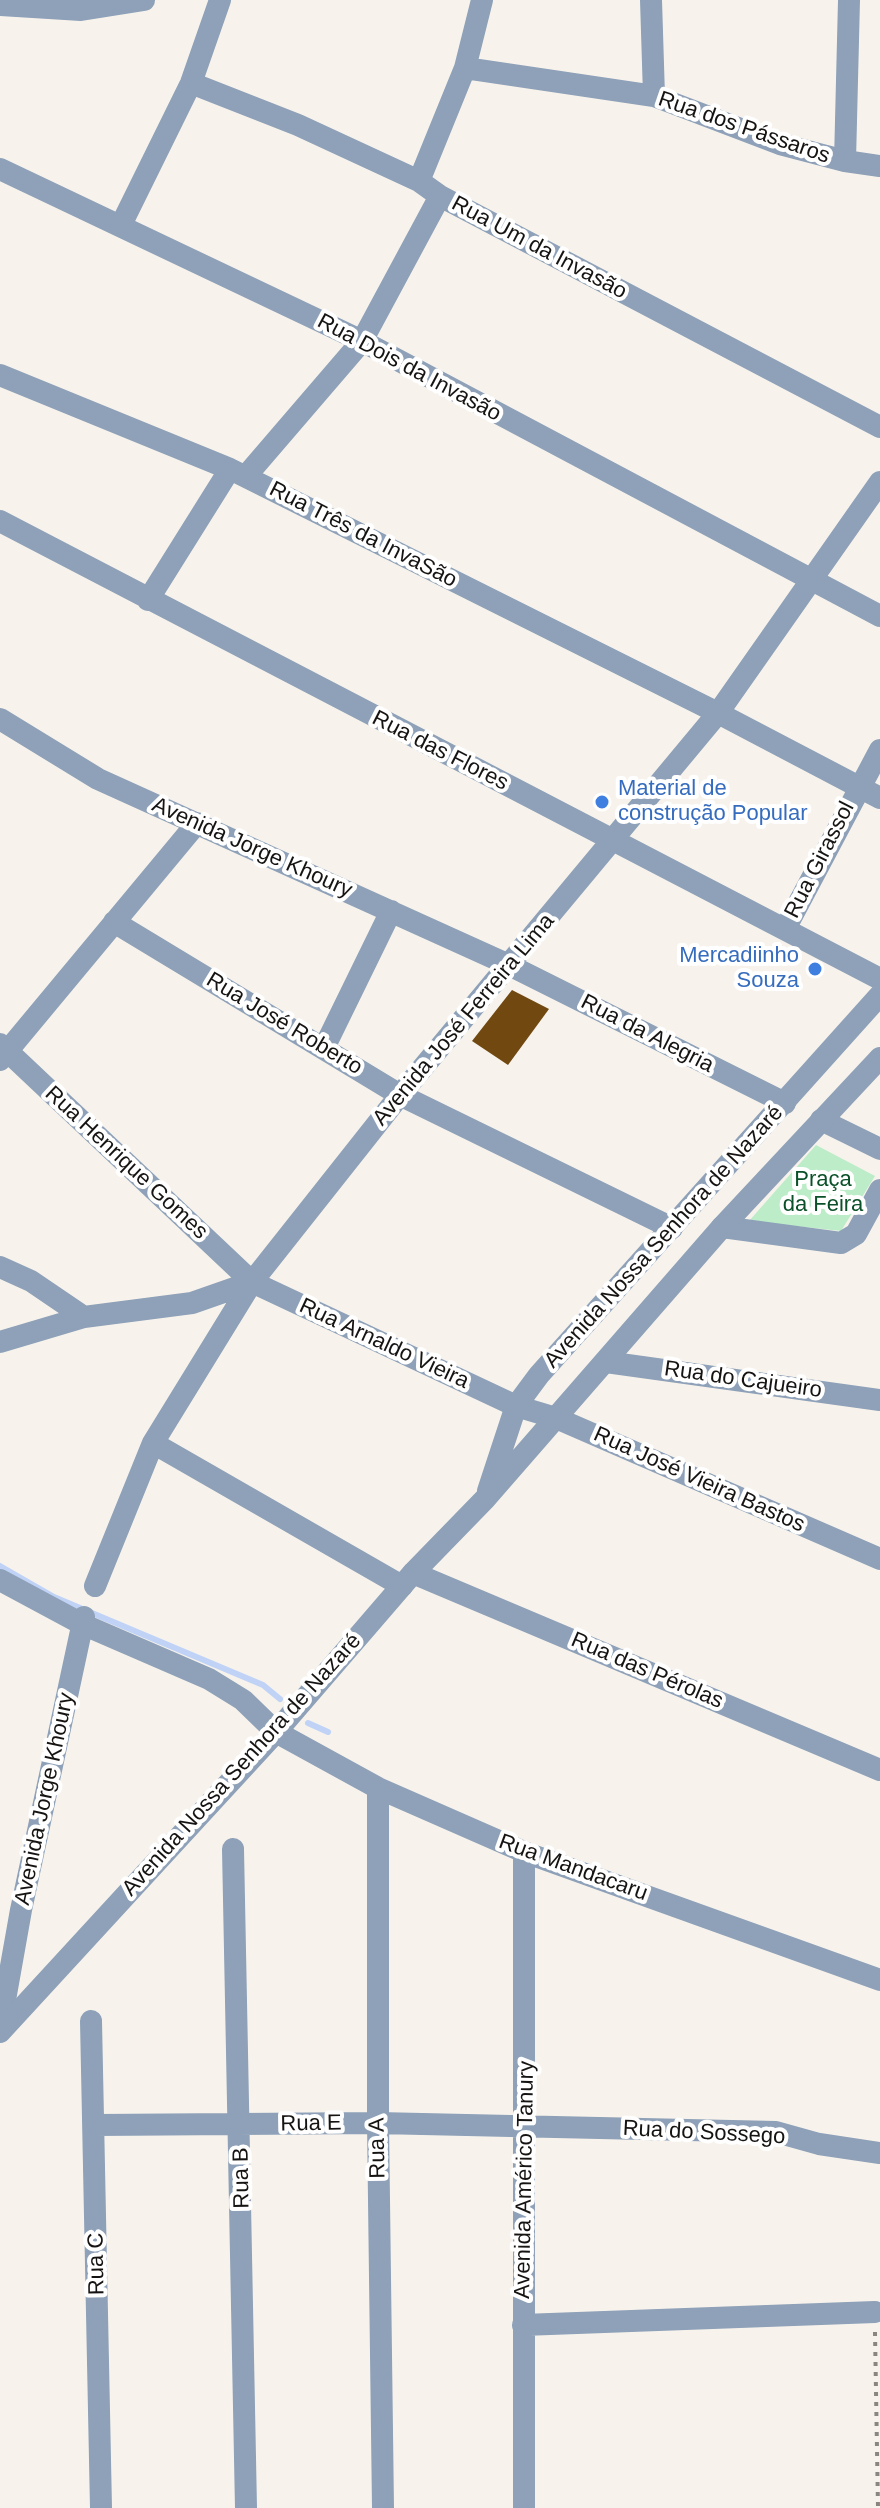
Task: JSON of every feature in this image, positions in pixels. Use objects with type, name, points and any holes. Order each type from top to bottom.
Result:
[{"type":"street","points":[[0,5],[81,10],[144,0]]},
{"type":"street","points":[[121,225],[191,83],[220,0]]},
{"type":"street","points":[[419,181],[465,68],[482,0]]},
{"type":"street","points":[[651,0],[654,96]]},
{"type":"street","points":[[845,161],[849,0]]},
{"type":"street","name":"Rua dos Pássaros","points":[[465,68],[654,96],[780,144],[845,161],[880,166]]},
{"type":"street","name":"Rua Um da Invasão","points":[[191,83],[298,125],[419,181],[440,196],[880,427]]},
{"type":"street","name":"Rua Dois da Invasão","points":[[0,169],[362,341],[880,616]]},
{"type":"street","points":[[148,600],[238,472],[362,341],[440,196]]},
{"type":"street","name":"Rua Três da InvaSão","points":[[0,375],[238,472],[718,713],[880,798]]},
{"type":"street","name":"Avenida José Ferreira Lima","points":[[95,1586],[153,1443],[252,1282],[400,1095],[718,713],[880,482]]},
{"type":"street","name":"Rua das Flores","points":[[0,521],[880,979]]},
{"type":"street","name":"Avenida Jorge Khoury","points":[[0,719],[98,779],[509,965]]},
{"type":"street","name":"Rua Girassol","points":[[785,929],[880,750]]},
{"type":"street","points":[[3,1052],[197,823]]},
{"type":"street","points":[[324,1048],[391,911]]},
{"type":"street","name":"Rua José Roberto","points":[[114,922],[400,1095],[672,1228]]},
{"type":"street","name":"Rua da Alegria","points":[[509,965],[785,1103]]},
{"type":"street","name":"Avenida Nossa Senhora de Nazaré","points":[[485,1499],[516,1406],[539,1375],[880,995]]},
{"type":"street","name":"Rua Henrique Gomes","points":[[3,1052],[252,1282]]},
{"type":"street","name":"Avenida Nossa Senhora de Nazaré","points":[[0,2030],[276,1732],[408,1579],[485,1499],[606,1362],[722,1227],[880,1058]]},
{"type":"street","points":[[821,1120],[880,1149]]},
{"type":"street","points":[[722,1227],[841,1243],[856,1234],[880,1190]]},
{"type":"street","points":[[0,1267],[31,1281],[84,1317]]},
{"type":"street","points":[[0,1342],[84,1317],[192,1303],[252,1282]]},
{"type":"street","name":"Rua Arnaldo Vieira","points":[[252,1282],[516,1406]]},
{"type":"street","name":"Rua do Cajueiro","points":[[606,1362],[880,1400]]},
{"type":"street","name":"Rua José Vieira Bastos","points":[[516,1406],[556,1418],[880,1559]]},
{"type":"street","name":"Rua das Pérolas","points":[[153,1443],[408,1579],[880,1770]]},
{"type":"street","name":"Rua Mandacaru","points":[[0,1580],[209,1679],[243,1700],[276,1732],[378,1788],[524,1852],[880,1980]]},
{"type":"street","name":"Avenida Jorge Khoury","points":[[0,2030],[83,1621]]},
{"type":"street","name":"Rua A","points":[[378,1788],[383,2508]]},
{"type":"street","name":"Rua B","points":[[233,1849],[241,2124],[246,2508]]},
{"type":"street","name":"Avenida Américo Tanury","points":[[524,1852],[524,2508]]},
{"type":"street","name":"Rua C","points":[[91,2021],[101,2508]]},
{"type":"street","name":"Rua E","points":[[95,2125],[526,2125]]},
{"type":"street","name":"Rua do Sossego","points":[[526,2125],[776,2132],[819,2144],[880,2153]]},
{"type":"street","points":[[523,2325],[875,2312]]},
{"type":"path","points":[[875,2312],[878,2508]]},
{"type":"green space","name":"Praça da Feira","points":[[816,1145],[875,1176],[841,1231],[749,1221]]},
{"type":"building","points":[[512,990],[549,1009],[508,1065],[472,1041]]},
{"type":"waterway","points":[[0,1566],[54,1597],[263,1685],[280,1699]]},
{"type":"waterway","points":[[308,1723],[328,1732]]},
{"type":"place","name":"Material de construção Popular","points":[[602,802]]},
{"type":"place","name":"Mercadiinho Souza","points":[[815,969]]}]
